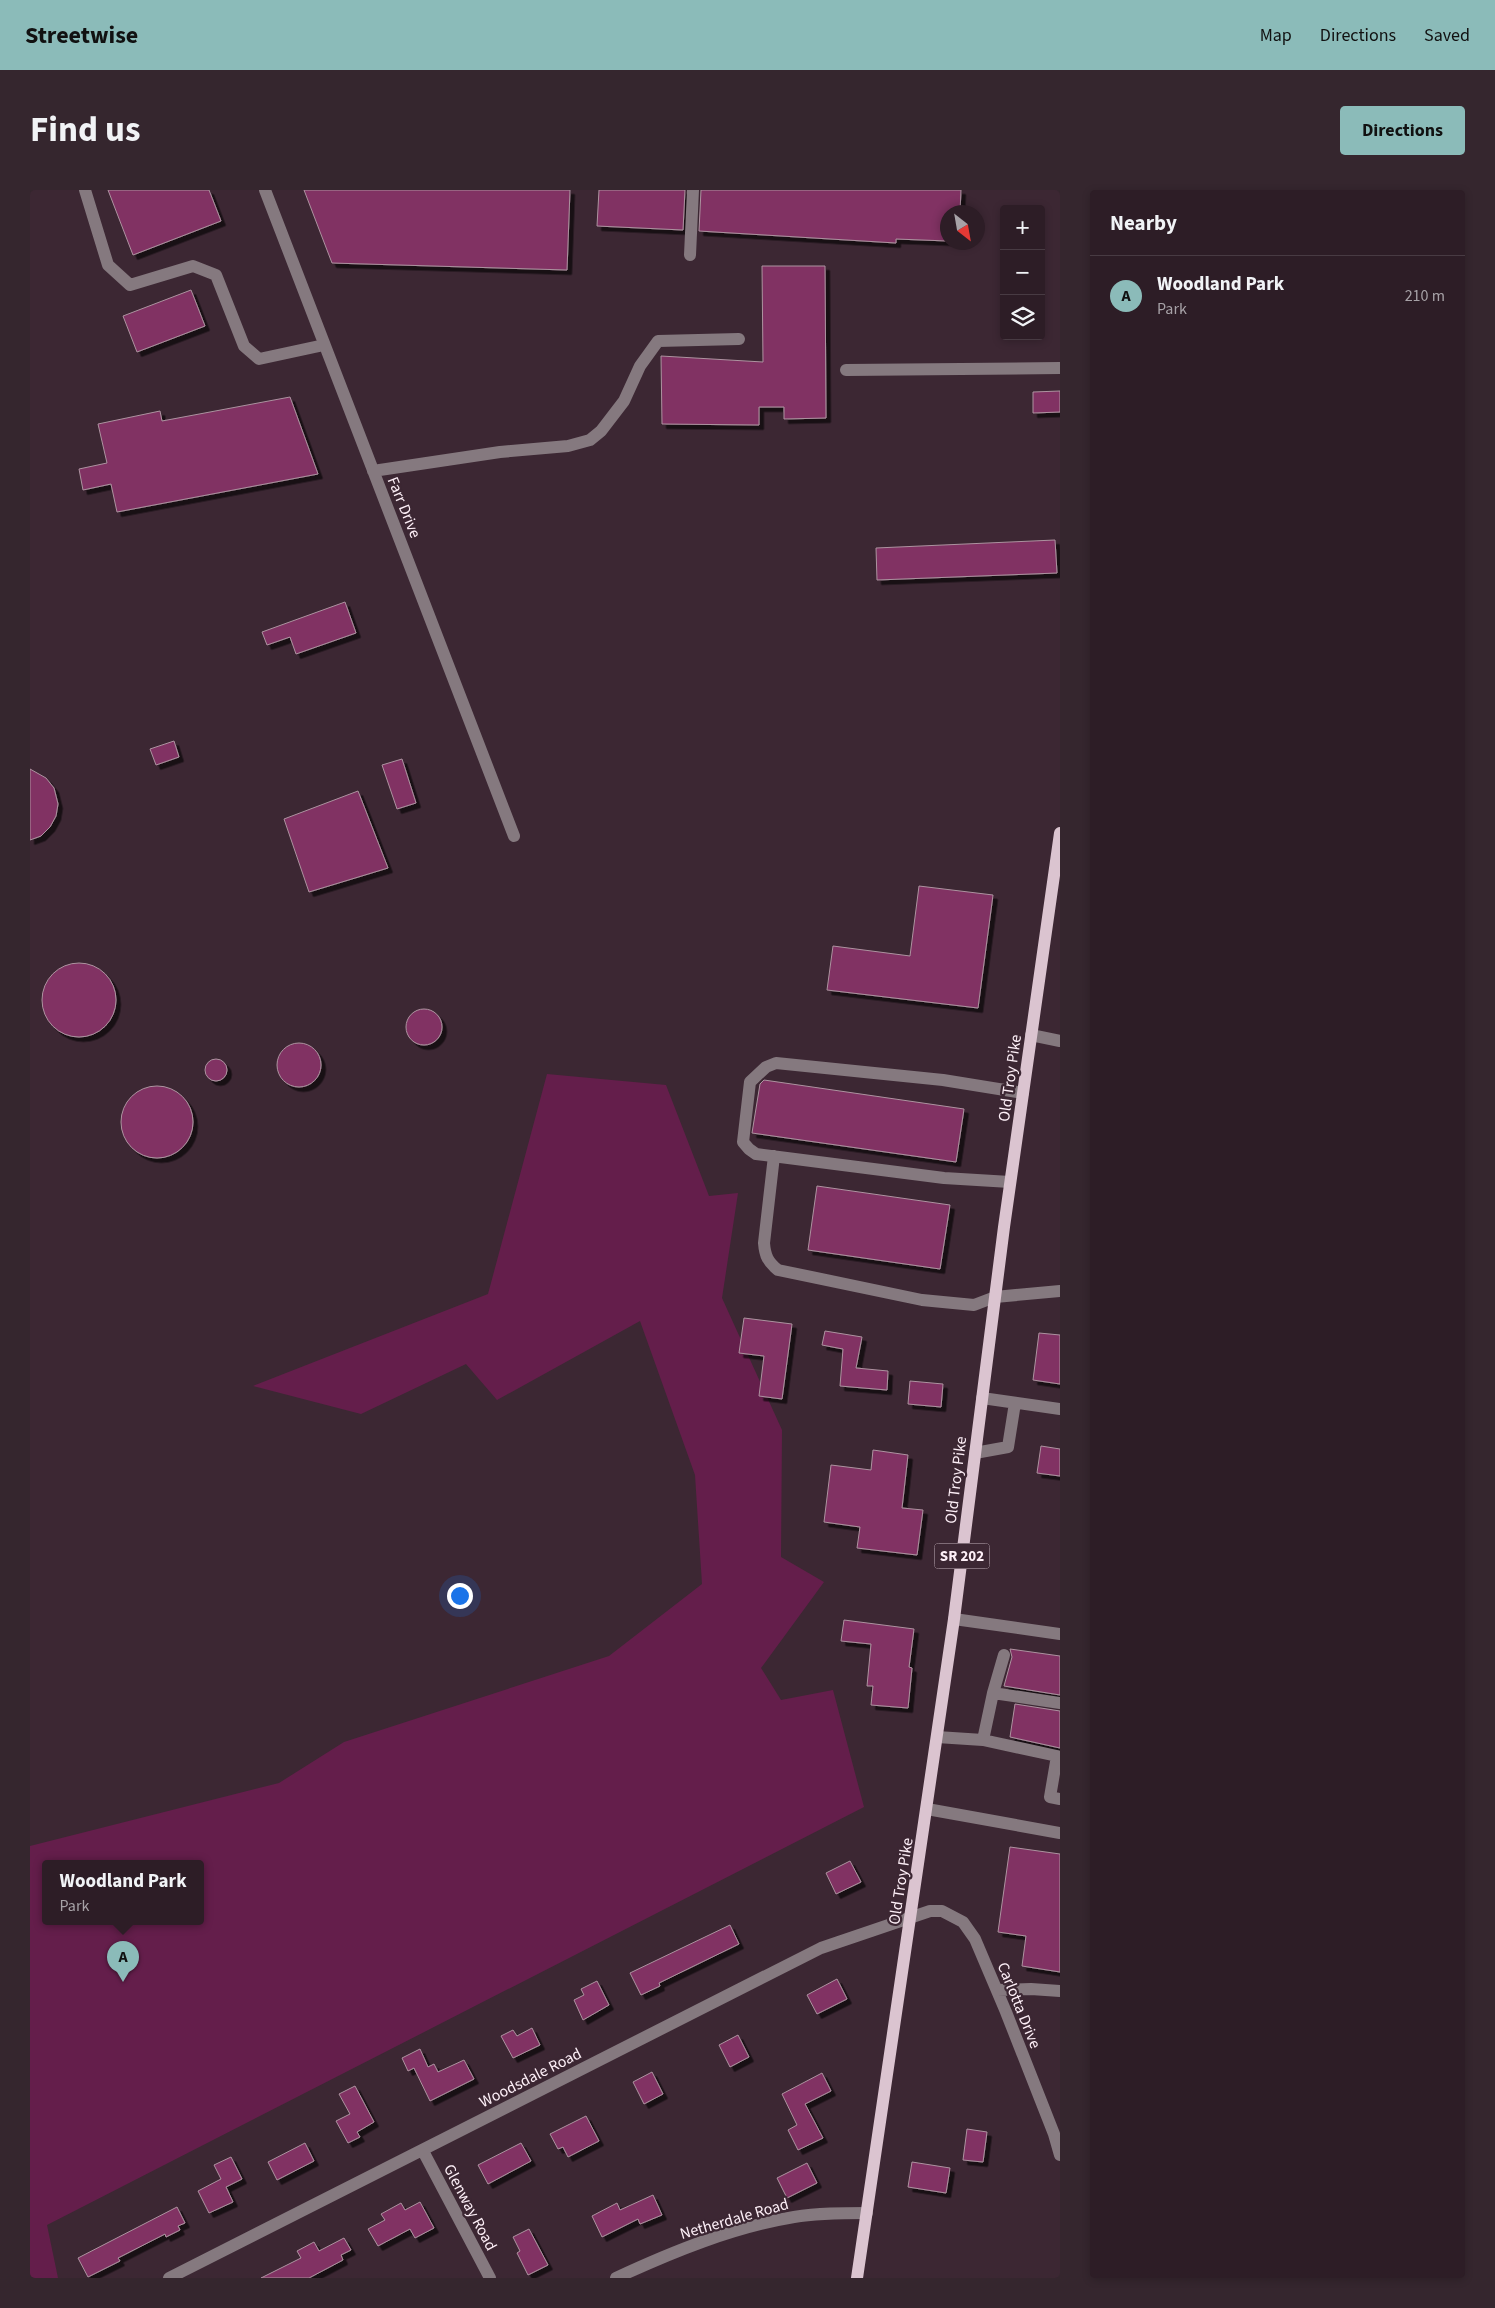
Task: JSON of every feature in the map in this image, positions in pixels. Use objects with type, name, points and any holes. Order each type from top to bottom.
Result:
[{"type":"main road","name":"Old Troy Pike","points":[[857,2278],[954,1619],[1010,1182],[1060,834]]},
{"type":"street","points":[[85,190],[108,265],[130,285],[193,266],[216,275],[244,346],[259,359],[324,345]]},
{"type":"street","name":"Farr Drive","points":[[265,190],[514,836]]},
{"type":"street","points":[[690,255],[693,190]]},
{"type":"street","points":[[373,471],[490,454],[568,446],[590,440],[601,431],[624,400],[640,366],[658,341],[739,339]]},
{"type":"street","points":[[846,370],[1060,368]]},
{"type":"street","points":[[1031,1034],[1060,1041]]},
{"type":"street","points":[[1010,1182],[944,1178],[756,1154],[748,1149],[743,1142],[750,1082],[766,1067],[776,1063],[943,1080],[1023,1092]]},
{"type":"street","points":[[774,1156],[764,1255],[770,1264],[778,1270],[922,1300],[974,1305],[995,1297],[1060,1291]]},
{"type":"street","points":[[982,1398],[1060,1409]]},
{"type":"street","points":[[975,1453],[1008,1448],[1014,1403]]},
{"type":"street","points":[[954,1619],[1060,1634]]},
{"type":"street","points":[[983,1740],[993,1693],[1004,1655]]},
{"type":"street","points":[[993,1693],[1060,1703]]},
{"type":"street","points":[[937,1737],[983,1740],[1058,1756],[1050,1797],[1060,1799]]},
{"type":"street","points":[[927,1809],[1060,1833]]},
{"type":"street","name":"Carlotta Drive","points":[[911,1916],[930,1911],[942,1911],[963,1922],[975,1939],[1054,2134],[1060,2155]]},
{"type":"street","name":"Woodsdale Road","points":[[169,2278],[821,1948],[879,1930],[911,1916]]},
{"type":"street","points":[[997,1990],[1031,1988],[1060,1991]]},
{"type":"street","name":"Glenway Road","points":[[422,2151],[490,2278]]},
{"type":"street","name":"Netherdale Road","points":[[616,2278],[699,2244],[761,2224],[794,2217],[829,2213],[867,2213]]},
{"type":"shaded area","points":[[547,1074],[666,1085],[709,1196],[738,1193],[722,1298],[782,1430],[781,1557],[824,1582],[761,1668],[781,1700],[833,1690],[864,1807],[47,2225],[58,2278],[30,2278],[30,1846],[279,1783],[344,1742],[609,1656],[702,1584],[695,1475],[640,1321],[497,1400],[466,1364],[361,1414],[253,1386],[488,1294]]},
{"type":"building","points":[[108,190],[209,190],[221,221],[133,255]]},
{"type":"building","points":[[304,190],[570,190],[567,270],[332,263]]},
{"type":"building","points":[[599,190],[685,190],[683,230],[597,226]]},
{"type":"building","points":[[701,190],[961,190],[960,205],[940,205],[940,241],[896,239],[896,243],[699,231]]},
{"type":"building","points":[[762,266],[825,266],[826,418],[784,419],[784,407],[759,407],[759,425],[662,424],[661,356],[763,362]]},
{"type":"building","points":[[191,290],[205,326],[137,352],[123,316]]},
{"type":"building","points":[[1060,391],[1060,412],[1033,413],[1033,392]]},
{"type":"building","points":[[290,397],[318,474],[117,512],[111,484],[83,490],[79,469],[107,463],[98,424],[160,411],[162,421]]},
{"type":"building","points":[[1055,540],[1057,573],[877,580],[876,548]]},
{"type":"building","points":[[345,602],[356,633],[296,654],[290,637],[267,645],[262,632]]},
{"type":"building","points":[[174,741],[179,757],[156,765],[150,749]]},
{"type":"building","points":[[402,759],[416,803],[397,809],[382,765]]},
{"type":"building","points":[[30,769],[46,778],[54,788],[58,804],[56,816],[50,827],[41,836],[30,840]]},
{"type":"building","points":[[358,791],[388,868],[309,892],[284,819]]},
{"type":"building","points":[[919,886],[993,895],[978,1008],[827,990],[833,946],[910,956]]},
{"type":"building","points":[[79,963],[93,966],[105,974],[113,986],[116,1000],[113,1014],[105,1026],[93,1034],[79,1037],[65,1034],[53,1026],[45,1014],[42,1000],[45,986],[53,974],[65,966]]},
{"type":"building","points":[[424,1009],[436,1015],[442,1027],[436,1039],[424,1045],[412,1039],[406,1027],[412,1015]]},
{"type":"building","points":[[299,1043],[311,1047],[317,1053],[321,1065],[317,1077],[311,1083],[299,1087],[287,1083],[281,1077],[277,1065],[281,1053],[287,1047]]},
{"type":"building","points":[[216,1059],[224,1062],[227,1070],[224,1078],[216,1081],[208,1078],[205,1070],[208,1062]]},
{"type":"building","points":[[764,1080],[964,1109],[956,1162],[752,1133],[760,1084]]},
{"type":"building","points":[[157,1086],[177,1092],[187,1102],[193,1122],[187,1142],[177,1152],[157,1158],[137,1152],[127,1142],[121,1122],[127,1102],[137,1092]]},
{"type":"building","points":[[817,1186],[950,1205],[940,1269],[808,1250]]},
{"type":"building","points":[[744,1318],[792,1324],[782,1399],[759,1396],[764,1356],[739,1353]]},
{"type":"building","points":[[825,1331],[862,1337],[856,1368],[888,1371],[887,1390],[840,1386],[843,1349],[822,1345]]},
{"type":"building","points":[[1039,1333],[1060,1335],[1060,1384],[1033,1380]]},
{"type":"building","points":[[910,1381],[943,1384],[941,1407],[908,1404]]},
{"type":"building","points":[[1041,1446],[1060,1449],[1060,1476],[1037,1473]]},
{"type":"building","points":[[873,1450],[908,1455],[902,1508],[923,1510],[917,1555],[857,1548],[860,1527],[824,1522],[831,1465],[871,1470]]},
{"type":"building","points":[[844,1620],[914,1629],[909,1667],[912,1668],[908,1708],[871,1705],[873,1686],[867,1686],[871,1644],[841,1641]]},
{"type":"building","points":[[1010,1649],[1060,1656],[1060,1695],[1004,1686],[1012,1657]]},
{"type":"building","points":[[1015,1704],[1060,1711],[1060,1748],[1010,1737]]},
{"type":"building","points":[[1010,1847],[1060,1854],[1060,1972],[1022,1966],[1026,1936],[998,1932]]},
{"type":"building","points":[[850,1861],[861,1882],[836,1894],[826,1873]]},
{"type":"building","points":[[730,1925],[739,1944],[659,1983],[660,1986],[641,1995],[630,1973]]},
{"type":"building","points":[[837,1979],[847,1999],[817,2014],[807,1995]]},
{"type":"building","points":[[597,1981],[609,2005],[583,2020],[574,2000],[584,1995],[581,1989]]},
{"type":"building","points":[[532,2028],[540,2045],[513,2058],[501,2036],[513,2030],[517,2036]]},
{"type":"building","points":[[738,2035],[749,2057],[730,2067],[719,2045]]},
{"type":"building","points":[[420,2049],[428,2067],[434,2064],[438,2072],[464,2060],[474,2079],[430,2101],[414,2068],[408,2071],[402,2058]]},
{"type":"building","points":[[652,2072],[663,2094],[644,2104],[633,2082]]},
{"type":"building","points":[[822,2073],[831,2091],[805,2104],[823,2138],[798,2150],[788,2130],[797,2125],[782,2094]]},
{"type":"building","points":[[355,2086],[374,2122],[357,2132],[360,2137],[348,2143],[336,2121],[350,2114],[339,2094]]},
{"type":"building","points":[[586,2116],[599,2141],[568,2157],[563,2147],[558,2149],[550,2134]]},
{"type":"building","points":[[967,2129],[987,2132],[983,2162],[963,2160]]},
{"type":"building","points":[[305,2143],[314,2161],[277,2180],[268,2162]]},
{"type":"building","points":[[521,2143],[531,2161],[488,2184],[478,2165]]},
{"type":"building","points":[[231,2157],[242,2179],[226,2187],[233,2202],[209,2213],[198,2191],[221,2179],[214,2165]]},
{"type":"building","points":[[912,2162],[950,2168],[946,2193],[908,2187]]},
{"type":"building","points":[[807,2163],[817,2183],[787,2198],[777,2178]]},
{"type":"building","points":[[653,2195],[662,2215],[640,2224],[638,2219],[602,2237],[592,2216],[617,2203],[620,2210]]},
{"type":"building","points":[[420,2202],[434,2228],[415,2238],[410,2229],[378,2246],[368,2229],[385,2220],[381,2214],[401,2203],[405,2210]]},
{"type":"building","points":[[177,2207],[185,2223],[178,2226],[180,2230],[166,2237],[165,2234],[118,2258],[120,2261],[88,2277],[78,2258]]},
{"type":"building","points":[[529,2229],[548,2265],[528,2275],[517,2253],[520,2251],[513,2237]]},
{"type":"building","points":[[344,2238],[351,2250],[341,2255],[343,2260],[309,2278],[261,2278],[301,2258],[297,2251],[314,2242],[319,2251]]},
{"type":"place","name":"Woodland Park","points":[[123,1982]]}]
